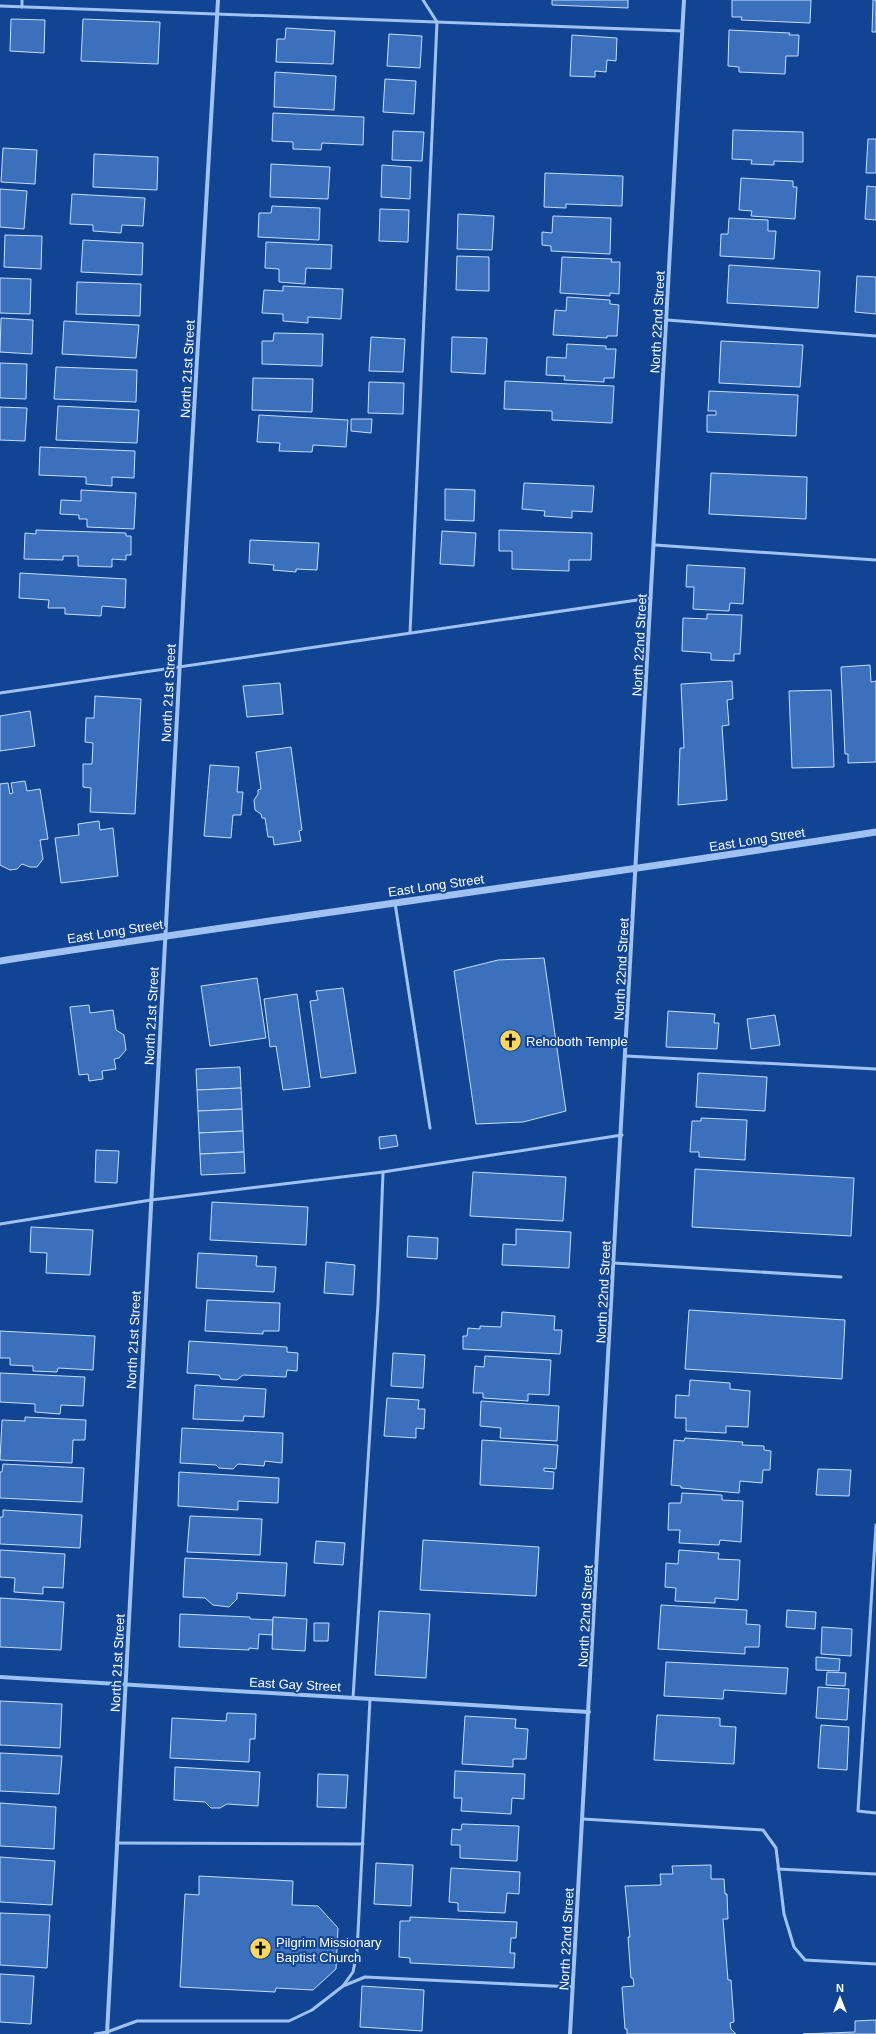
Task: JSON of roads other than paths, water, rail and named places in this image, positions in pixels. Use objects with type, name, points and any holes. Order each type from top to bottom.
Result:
[{"type":"street","name":"North 21st Street","points":[[107,2033],[165,935],[218,0]]},
{"type":"street","name":"North 22nd Street","points":[[570,2034],[590,1712],[684,0]]},
{"type":"street","name":"East Long Street","points":[[0,961],[165,935],[637,869],[876,832]]},
{"type":"street","name":"East Gay Street","points":[[0,1677],[590,1712]]},
{"type":"lane","points":[[22,0],[22,7]]},
{"type":"lane","points":[[410,633],[437,22],[423,0]]},
{"type":"lane","points":[[0,6],[682,31]]},
{"type":"lane","points":[[667,320],[876,336]]},
{"type":"lane","points":[[655,545],[876,560]]},
{"type":"lane","points":[[0,693],[652,598]]},
{"type":"lane","points":[[395,903],[430,1128]]},
{"type":"lane","points":[[626,1056],[876,1069]]},
{"type":"lane","points":[[0,1224],[151,1200],[383,1172],[622,1134]]},
{"type":"lane","points":[[353,1698],[378,1304],[383,1172]]},
{"type":"lane","points":[[614,1264],[841,1277]]},
{"type":"lane","points":[[876,1525],[858,1811],[876,1813]]},
{"type":"lane","points":[[343,1986],[352,1972],[357,1952],[370,1699]]},
{"type":"lane","points":[[583,1818],[763,1830],[776,1848],[784,1914],[794,1948],[805,1960],[876,1964]]},
{"type":"lane","points":[[117,1843],[363,1844]]},
{"type":"lane","points":[[778,1868],[876,1874]]},
{"type":"lane","points":[[95,2034],[107,2033],[137,2021],[289,2021],[312,2010],[343,1986],[365,1977],[573,1987]]},
{"type":"place","name":"Rehoboth Temple","points":[[510,1041]]},
{"type":"place","name":"Pilgrim Missionary Baptist Church","points":[[260,1949]]}]
